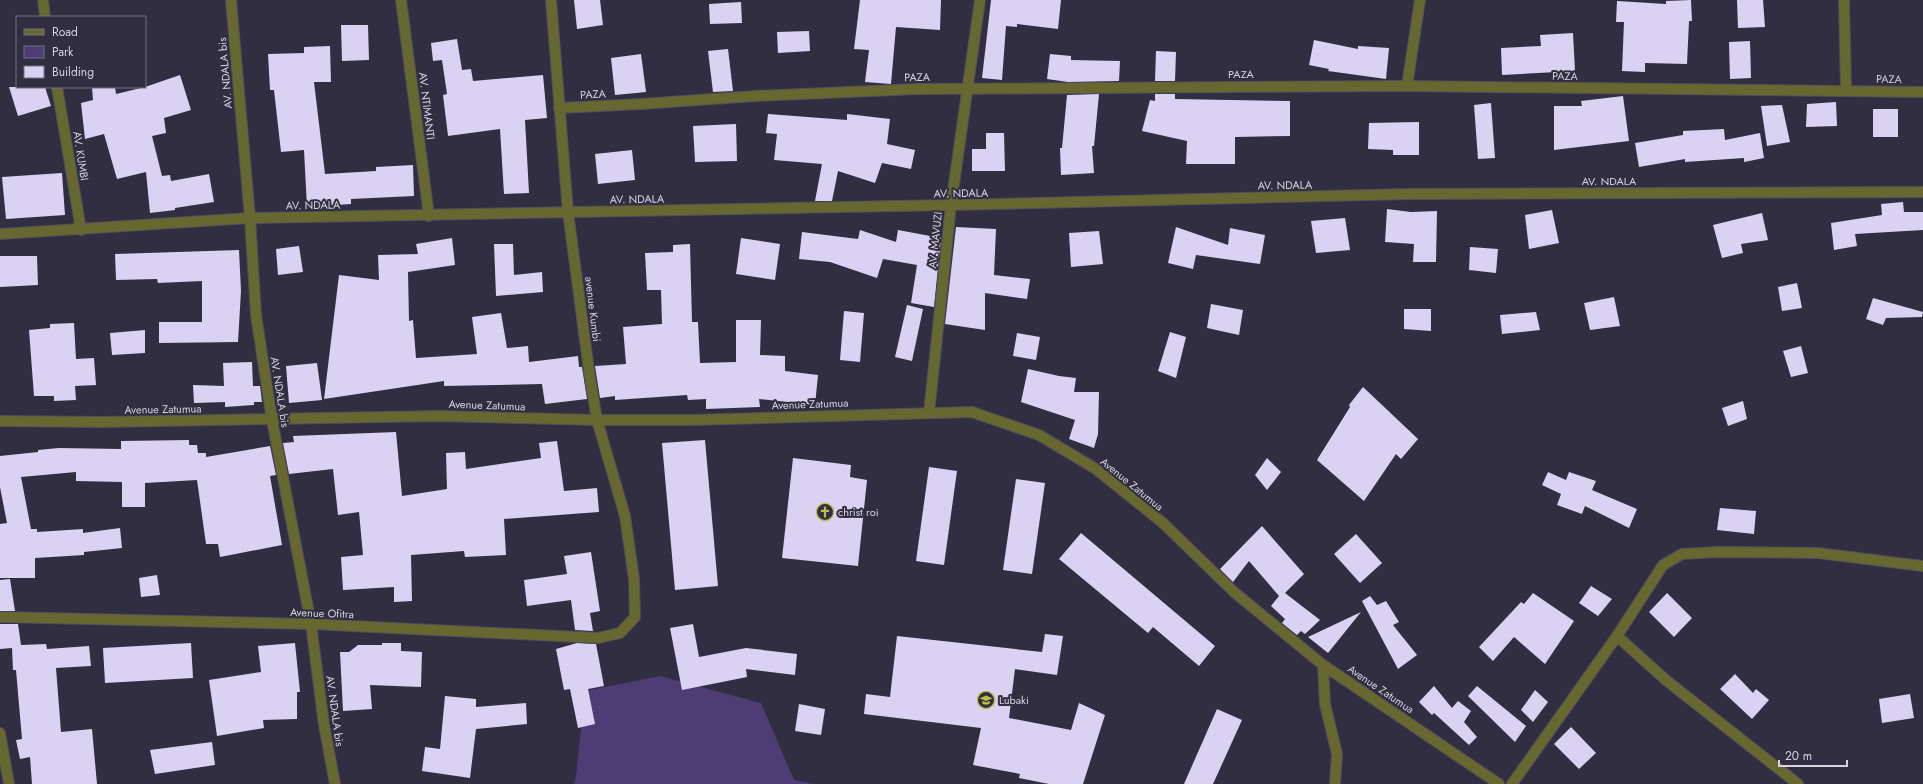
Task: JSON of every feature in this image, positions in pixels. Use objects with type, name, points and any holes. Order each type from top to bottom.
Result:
[{"type":"street","points":[[43,0],[45,16]]},
{"type":"street","name":"AV. NDALA bis","points":[[231,0],[250,218],[256,315],[272,420],[311,624],[324,725],[335,784]]},
{"type":"street","name":"AV. NTIMANTI","points":[[401,0],[429,216]]},
{"type":"street","name":"avenue Kumbi","points":[[552,0],[568,212],[590,378],[597,420],[625,516],[634,579],[635,617]]},
{"type":"street","name":"AV. MAVUZI","points":[[929,413],[951,205],[980,0]]},
{"type":"street","points":[[1407,86],[1420,0]]},
{"type":"street","points":[[1844,0],[1846,91]]},
{"type":"street","name":"PAZA","points":[[559,108],[850,91],[917,89],[968,90],[1407,86],[1923,92]]},
{"type":"street","name":"AV. KUMBI","points":[[57,88],[81,230]]},
{"type":"street","name":"AV. NDALA","points":[[0,234],[250,218],[429,216],[1410,194],[1923,192]]},
{"type":"street","name":"Avenue Zatumua","points":[[0,421],[272,420],[439,416],[597,420],[692,420],[972,412],[1039,435],[1096,469],[1163,523],[1234,592],[1323,665],[1499,784]]},
{"type":"street","points":[[1512,784],[1617,636],[1662,565],[1682,554],[1718,552],[1818,553],[1923,566]]},
{"type":"street","name":"Avenue Ofitra","points":[[0,617],[311,624],[598,638],[620,633],[635,617]]},
{"type":"street","points":[[1617,636],[1667,681],[1798,784]]},
{"type":"street","points":[[1323,665],[1325,704],[1337,754],[1335,784]]},
{"type":"street","points":[[0,733],[9,784]]},
{"type":"green space","points":[[660,676],[761,703],[794,780],[814,784],[574,784],[585,691]]},
{"type":"building","points":[[574,0],[600,0],[603,25],[577,29]]},
{"type":"building","points":[[860,0],[941,0],[940,30],[896,27],[891,84],[865,82],[869,50],[854,49]]},
{"type":"building","points":[[991,0],[1061,0],[1058,29],[1017,24],[1017,27],[1006,26],[1002,80],[982,78]]},
{"type":"building","points":[[1691,0],[1692,21],[1689,21],[1687,64],[1645,63],[1645,72],[1622,71],[1624,22],[1616,22],[1617,1],[1666,4],[1666,1]]},
{"type":"building","points":[[1737,0],[1763,0],[1765,27],[1738,28]]},
{"type":"building","points":[[741,2],[742,23],[710,24],[709,4]]},
{"type":"building","points":[[341,25],[368,25],[369,60],[342,61]]},
{"type":"building","points":[[809,31],[810,51],[778,53],[777,32]]},
{"type":"building","points":[[1573,33],[1575,71],[1502,75],[1501,48],[1541,46],[1540,35]]},
{"type":"building","points":[[457,39],[462,70],[471,69],[473,81],[543,75],[547,118],[525,120],[529,193],[504,194],[500,129],[448,136],[443,95],[447,94],[442,60],[433,61],[431,43]]},
{"type":"building","points":[[1314,40],[1358,49],[1358,46],[1389,48],[1386,79],[1328,71],[1329,69],[1309,65]]},
{"type":"building","points":[[1750,41],[1751,78],[1730,79],[1729,42]]},
{"type":"building","points":[[330,46],[331,82],[314,82],[325,174],[376,171],[376,167],[413,165],[414,196],[351,199],[351,204],[307,207],[304,150],[281,152],[274,90],[270,90],[268,54],[304,53],[304,47]]},
{"type":"building","points":[[728,49],[733,91],[713,92],[708,51]]},
{"type":"building","points":[[1156,51],[1176,52],[1175,81],[1155,81]]},
{"type":"building","points":[[641,54],[646,92],[615,95],[611,58]]},
{"type":"building","points":[[1050,54],[1071,56],[1071,60],[1120,61],[1119,81],[1068,82],[1047,79]]},
{"type":"building","points":[[180,75],[191,110],[164,118],[166,133],[152,136],[162,176],[170,175],[171,181],[209,174],[214,202],[175,208],[175,210],[150,213],[146,172],[117,179],[104,134],[85,139],[81,103],[93,100],[92,88],[115,88],[116,94],[146,88],[146,87]]},
{"type":"building","points":[[9,87],[45,88],[51,106],[18,116]]},
{"type":"building","points":[[1099,94],[1094,146],[1092,146],[1094,173],[1061,175],[1060,148],[1062,148],[1067,95]]},
{"type":"building","points":[[1155,94],[1175,94],[1175,99],[1290,101],[1290,136],[1235,137],[1235,164],[1186,164],[1187,141],[1142,131],[1150,100],[1155,101]]},
{"type":"building","points":[[1623,96],[1629,141],[1554,150],[1554,106],[1582,106],[1581,101]]},
{"type":"building","points":[[1836,102],[1837,126],[1806,127],[1807,104]]},
{"type":"building","points":[[1491,103],[1495,158],[1478,159],[1474,105]]},
{"type":"building","points":[[1782,105],[1790,142],[1767,146],[1761,106]]},
{"type":"building","points":[[1873,109],[1898,109],[1898,137],[1873,137]]},
{"type":"building","points":[[768,114],[847,120],[847,114],[890,119],[887,144],[915,150],[911,169],[882,163],[875,183],[838,171],[832,201],[815,201],[822,164],[774,160],[777,134],[766,133]]},
{"type":"building","points":[[1419,122],[1419,155],[1393,155],[1393,150],[1368,149],[1369,123]]},
{"type":"building","points":[[736,124],[737,161],[695,162],[693,126]]},
{"type":"building","points":[[1724,129],[1725,140],[1760,133],[1764,158],[1744,162],[1744,158],[1685,162],[1685,159],[1639,167],[1635,143],[1683,135],[1683,131]]},
{"type":"building","points":[[986,133],[1004,133],[1005,171],[972,171],[972,149],[986,149]]},
{"type":"building","points":[[632,150],[635,180],[598,184],[595,154]]},
{"type":"building","points":[[62,173],[65,215],[6,219],[2,177]]},
{"type":"building","points":[[1903,202],[1904,212],[1923,212],[1923,230],[1855,234],[1857,246],[1834,250],[1831,223],[1882,215],[1881,204]]},
{"type":"building","points":[[1387,209],[1411,212],[1437,211],[1436,262],[1413,262],[1414,244],[1385,242]]},
{"type":"building","points":[[1552,210],[1559,243],[1529,249],[1525,215]]},
{"type":"building","points":[[1762,213],[1768,240],[1741,244],[1743,253],[1722,258],[1713,225]]},
{"type":"building","points":[[1345,218],[1350,250],[1316,253],[1311,221]]},
{"type":"building","points":[[956,227],[996,229],[994,275],[1030,279],[1027,299],[985,293],[985,330],[945,324]]},
{"type":"building","points":[[1176,227],[1228,245],[1230,228],[1265,235],[1260,264],[1196,255],[1193,269],[1168,263]]},
{"type":"building","points":[[860,230],[896,242],[898,230],[941,238],[934,307],[911,303],[917,265],[883,259],[877,278],[830,262],[799,259],[802,232],[858,239]]},
{"type":"building","points":[[1099,231],[1103,264],[1071,267],[1069,233]]},
{"type":"building","points":[[452,238],[455,265],[408,272],[409,321],[413,320],[416,358],[477,354],[472,317],[501,313],[507,348],[528,346],[529,362],[578,356],[579,367],[582,367],[587,399],[545,404],[542,384],[444,386],[444,381],[324,399],[339,275],[379,280],[378,255],[418,254],[416,244]]},
{"type":"building","points":[[741,238],[780,244],[775,280],[736,274]]},
{"type":"building","points":[[494,244],[513,244],[514,275],[542,272],[543,292],[496,296]]},
{"type":"building","points":[[690,244],[692,322],[698,322],[700,363],[736,362],[736,320],[761,320],[760,355],[785,356],[785,371],[818,375],[815,405],[759,399],[760,407],[706,409],[706,399],[688,400],[687,395],[615,400],[615,396],[600,398],[595,366],[626,364],[623,327],[662,324],[661,290],[647,290],[645,253],[673,252],[673,245]]},
{"type":"building","points":[[299,246],[303,272],[278,275],[276,249]]},
{"type":"building","points":[[1470,247],[1498,249],[1496,273],[1469,270]]},
{"type":"building","points":[[239,250],[241,291],[238,342],[159,343],[159,322],[202,322],[202,281],[158,283],[157,279],[116,280],[115,254]]},
{"type":"building","points":[[0,256],[37,256],[38,285],[0,287]]},
{"type":"building","points":[[1797,283],[1802,308],[1782,311],[1778,287]]},
{"type":"building","points":[[1614,297],[1620,326],[1590,330],[1584,303]]},
{"type":"building","points":[[1873,298],[1923,312],[1922,317],[1886,318],[1883,325],[1866,319]]},
{"type":"building","points":[[1211,304],[1243,310],[1239,335],[1207,328]]},
{"type":"building","points":[[907,305],[923,309],[912,361],[895,357]]},
{"type":"building","points":[[1404,309],[1431,309],[1431,331],[1404,329]]},
{"type":"building","points":[[844,311],[864,313],[860,362],[840,360]]},
{"type":"building","points":[[1536,312],[1540,330],[1502,334],[1500,315]]},
{"type":"building","points":[[74,323],[76,359],[94,358],[96,385],[75,386],[76,400],[54,401],[54,396],[34,396],[29,330],[50,328],[50,324]]},
{"type":"building","points":[[145,330],[145,353],[112,355],[110,333]]},
{"type":"building","points":[[1170,332],[1186,337],[1176,378],[1158,371]]},
{"type":"building","points":[[1017,333],[1040,337],[1036,360],[1013,356]]},
{"type":"building","points":[[1801,346],[1808,373],[1791,377],[1783,351]]},
{"type":"building","points":[[252,362],[253,386],[260,386],[262,402],[254,402],[254,405],[225,407],[225,402],[194,403],[193,385],[224,386],[223,363]]},
{"type":"building","points":[[317,363],[322,400],[289,403],[286,366]]},
{"type":"building","points":[[1028,369],[1076,378],[1074,392],[1099,392],[1098,434],[1094,448],[1069,439],[1075,420],[1021,402]]},
{"type":"building","points":[[1363,387],[1418,439],[1401,459],[1396,454],[1364,501],[1317,460],[1350,407],[1349,405]]},
{"type":"building","points":[[1743,401],[1747,419],[1728,426],[1722,408]]},
{"type":"building","points":[[396,432],[402,496],[447,489],[446,453],[465,452],[466,469],[541,458],[539,443],[557,441],[564,491],[597,488],[599,512],[504,519],[506,555],[465,557],[464,551],[411,555],[412,601],[394,602],[394,587],[343,590],[341,557],[363,555],[359,512],[338,515],[333,469],[289,474],[283,443],[294,442],[293,436]]},
{"type":"building","points":[[189,440],[189,445],[197,445],[198,453],[206,453],[206,457],[270,446],[276,475],[270,476],[282,545],[220,557],[218,544],[206,544],[197,480],[145,483],[145,507],[122,507],[122,482],[76,481],[76,472],[21,477],[31,529],[37,529],[37,532],[83,529],[83,533],[120,528],[122,548],[84,552],[84,555],[35,558],[35,578],[0,578],[0,524],[7,523],[0,487],[0,456],[59,448],[121,449],[121,441]]},
{"type":"building","points":[[705,440],[718,586],[675,590],[662,443]]},
{"type":"building","name":"christ roi","points":[[793,458],[851,465],[850,477],[867,480],[858,566],[782,558]]},
{"type":"building","points":[[1267,458],[1281,472],[1267,490],[1255,475]]},
{"type":"building","points":[[929,467],[957,471],[944,565],[916,561]]},
{"type":"building","points":[[1548,472],[1566,480],[1569,472],[1596,481],[1592,490],[1637,509],[1629,528],[1585,506],[1582,514],[1557,505],[1561,494],[1542,485]]},
{"type":"building","points":[[1016,479],[1045,483],[1032,574],[1003,570]]},
{"type":"building","points":[[1720,508],[1756,511],[1754,534],[1717,530]]},
{"type":"building","points":[[1262,526],[1304,574],[1285,593],[1320,620],[1305,634],[1301,631],[1297,635],[1282,623],[1285,619],[1271,606],[1279,596],[1249,561],[1233,582],[1220,569]]},
{"type":"building","points":[[1081,533],[1215,646],[1199,666],[1153,627],[1148,633],[1059,559]]},
{"type":"building","points":[[1356,534],[1382,563],[1360,583],[1334,554]]},
{"type":"building","points":[[591,552],[600,611],[590,613],[593,631],[575,630],[571,600],[527,606],[524,580],[567,574],[564,556]]},
{"type":"building","points":[[157,575],[160,595],[141,597],[139,578]]},
{"type":"building","points":[[10,579],[15,611],[0,611],[0,580]]},
{"type":"building","points":[[1591,586],[1612,599],[1598,616],[1579,603]]},
{"type":"building","points":[[1533,593],[1574,621],[1545,664],[1514,637],[1493,661],[1479,647],[1521,602],[1524,604]]},
{"type":"building","points":[[1667,593],[1692,618],[1674,637],[1649,612]]},
{"type":"building","points":[[1370,596],[1377,605],[1386,601],[1399,622],[1393,625],[1417,655],[1398,669],[1362,601]]},
{"type":"building","points":[[1361,612],[1328,653],[1308,637]]},
{"type":"building","points":[[0,624],[18,624],[21,645],[46,644],[47,649],[89,646],[91,666],[56,668],[61,732],[92,729],[97,784],[32,784],[30,757],[20,759],[16,740],[22,739],[16,670],[13,670],[12,648],[0,649]]},
{"type":"building","points":[[693,624],[699,657],[746,648],[797,654],[795,675],[746,669],[747,677],[682,690],[670,628]]},
{"type":"building","points":[[1045,634],[1063,636],[1057,675],[1015,669],[1009,718],[1071,730],[1079,703],[1105,715],[1083,784],[1049,784],[1019,778],[1020,774],[973,765],[981,728],[864,714],[866,694],[890,697],[897,636],[1042,652]]},
{"type":"building","points":[[191,643],[193,678],[105,683],[103,648]]},
{"type":"building","points":[[295,643],[300,692],[297,692],[297,719],[263,720],[264,728],[217,736],[209,680],[261,672],[258,646]]},
{"type":"building","points":[[382,643],[401,643],[401,651],[422,652],[421,687],[370,685],[372,709],[343,711],[340,652],[349,652],[358,645],[382,645]]},
{"type":"building","points":[[577,643],[596,644],[604,686],[588,689],[595,724],[578,728],[570,689],[564,690],[556,649]]},
{"type":"building","points":[[1735,674],[1753,693],[1756,689],[1769,700],[1752,719],[1720,689]]},
{"type":"building","points":[[1434,686],[1452,708],[1458,701],[1471,711],[1464,722],[1477,737],[1469,745],[1434,713],[1432,715],[1419,702]]},
{"type":"building","points":[[1477,686],[1526,726],[1515,742],[1468,696]]},
{"type":"building","points":[[1535,690],[1548,702],[1533,722],[1521,710]]},
{"type":"building","points":[[1910,694],[1914,718],[1882,723],[1879,699]]},
{"type":"building","points":[[445,696],[476,699],[476,707],[526,703],[527,724],[476,729],[470,778],[422,771],[425,747],[440,749]]},
{"type":"building","points":[[799,704],[825,709],[821,735],[795,731]]},
{"type":"building","points":[[1217,709],[1242,720],[1213,784],[1184,784]]},
{"type":"building","points":[[1571,727],[1596,753],[1579,769],[1554,744]]},
{"type":"building","points":[[212,742],[215,765],[155,774],[150,750]]},
{"type":"place","name":"christ roi","points":[[825,512]]},
{"type":"place","name":"Lubaki","points":[[986,700]]}]
